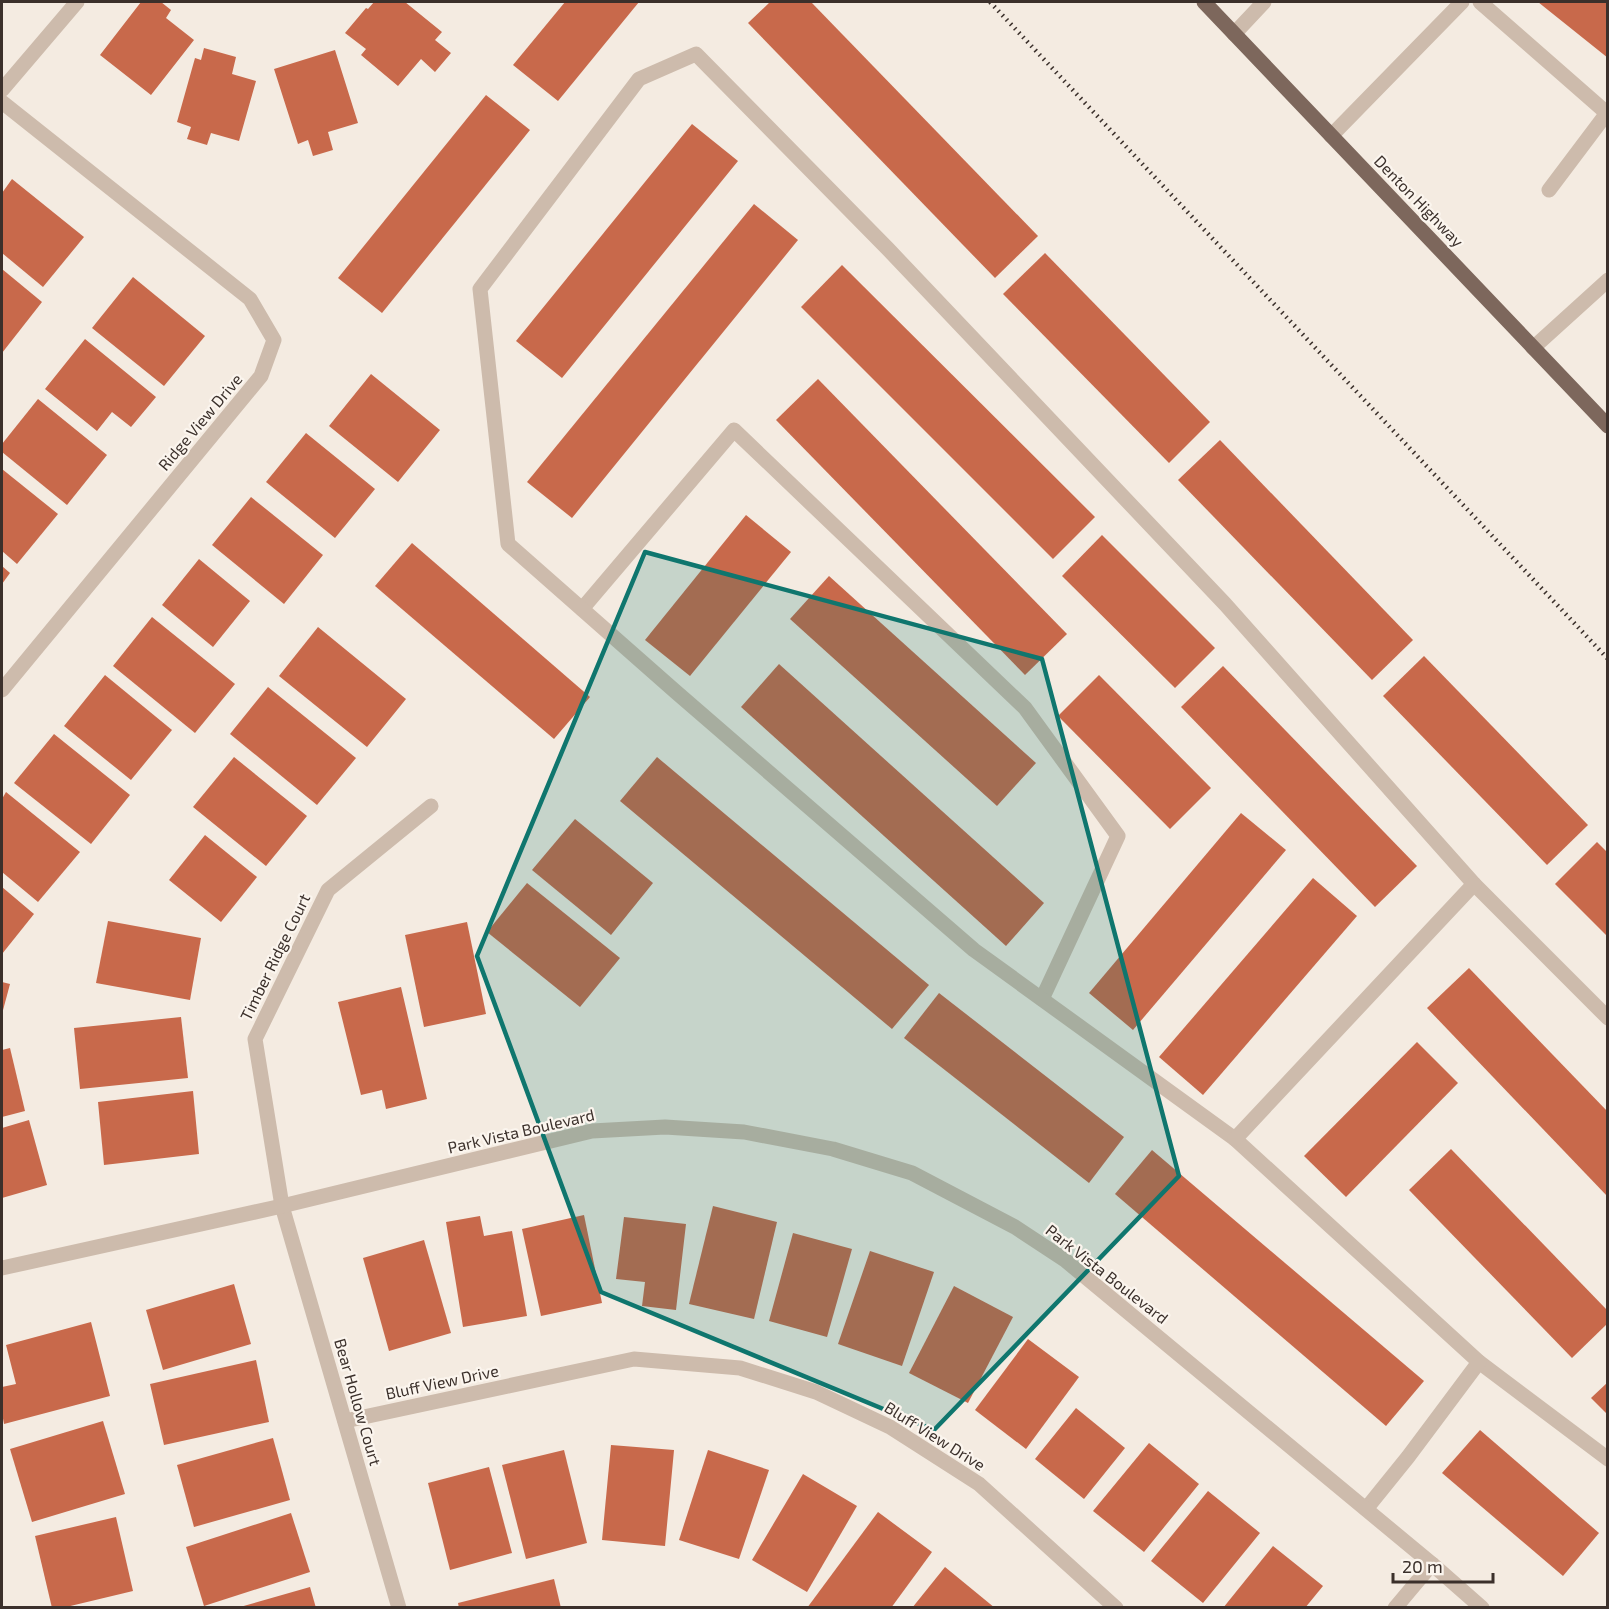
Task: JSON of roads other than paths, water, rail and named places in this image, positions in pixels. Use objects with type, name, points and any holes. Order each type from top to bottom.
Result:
[{"type":"main road","name":"Denton Highway","points":[[1204,2],[1608,426]]},
{"type":"street","points":[[2,90],[77,2]]},
{"type":"street","points":[[1234,34],[1264,2]]},
{"type":"street","points":[[1331,136],[1462,2]]},
{"type":"street","points":[[1480,2],[1607,113],[1550,190]]},
{"type":"street","points":[[1608,1018],[1474,884],[1225,604],[888,249],[696,54],[639,79],[480,290],[508,544],[974,950],[1234,1139],[1479,1362],[1608,1459]]},
{"type":"street","name":"Ridge View Drive","points":[[2,102],[250,300],[274,340],[261,376],[2,690]]},
{"type":"street","points":[[1533,348],[1608,280]]},
{"type":"street","points":[[582,609],[734,430],[1025,708],[1118,836],[1042,999]]},
{"type":"street","name":"Timber Ridge Court","points":[[282,1206],[255,1039],[328,890],[431,806]]},
{"type":"street","points":[[1234,1139],[1474,884]]},
{"type":"street","name":"Park Vista Boulevard","points":[[2,1268],[282,1206],[592,1131],[665,1127],[744,1132],[833,1149],[912,1173],[1015,1227],[1065,1260],[1482,1608]]},
{"type":"street","name":"Bear Hollow Court","points":[[282,1206],[399,1608]]},
{"type":"street","name":"Bluff View Drive","points":[[345,1421],[634,1359],[740,1368],[816,1392],[890,1426],[979,1484],[1116,1608]]},
{"type":"street","points":[[1366,1509],[1479,1362]]},
{"type":"street","points":[[1395,1608],[1432,1564]]},
{"type":"railway","points":[[990,2],[1608,659]]}]
